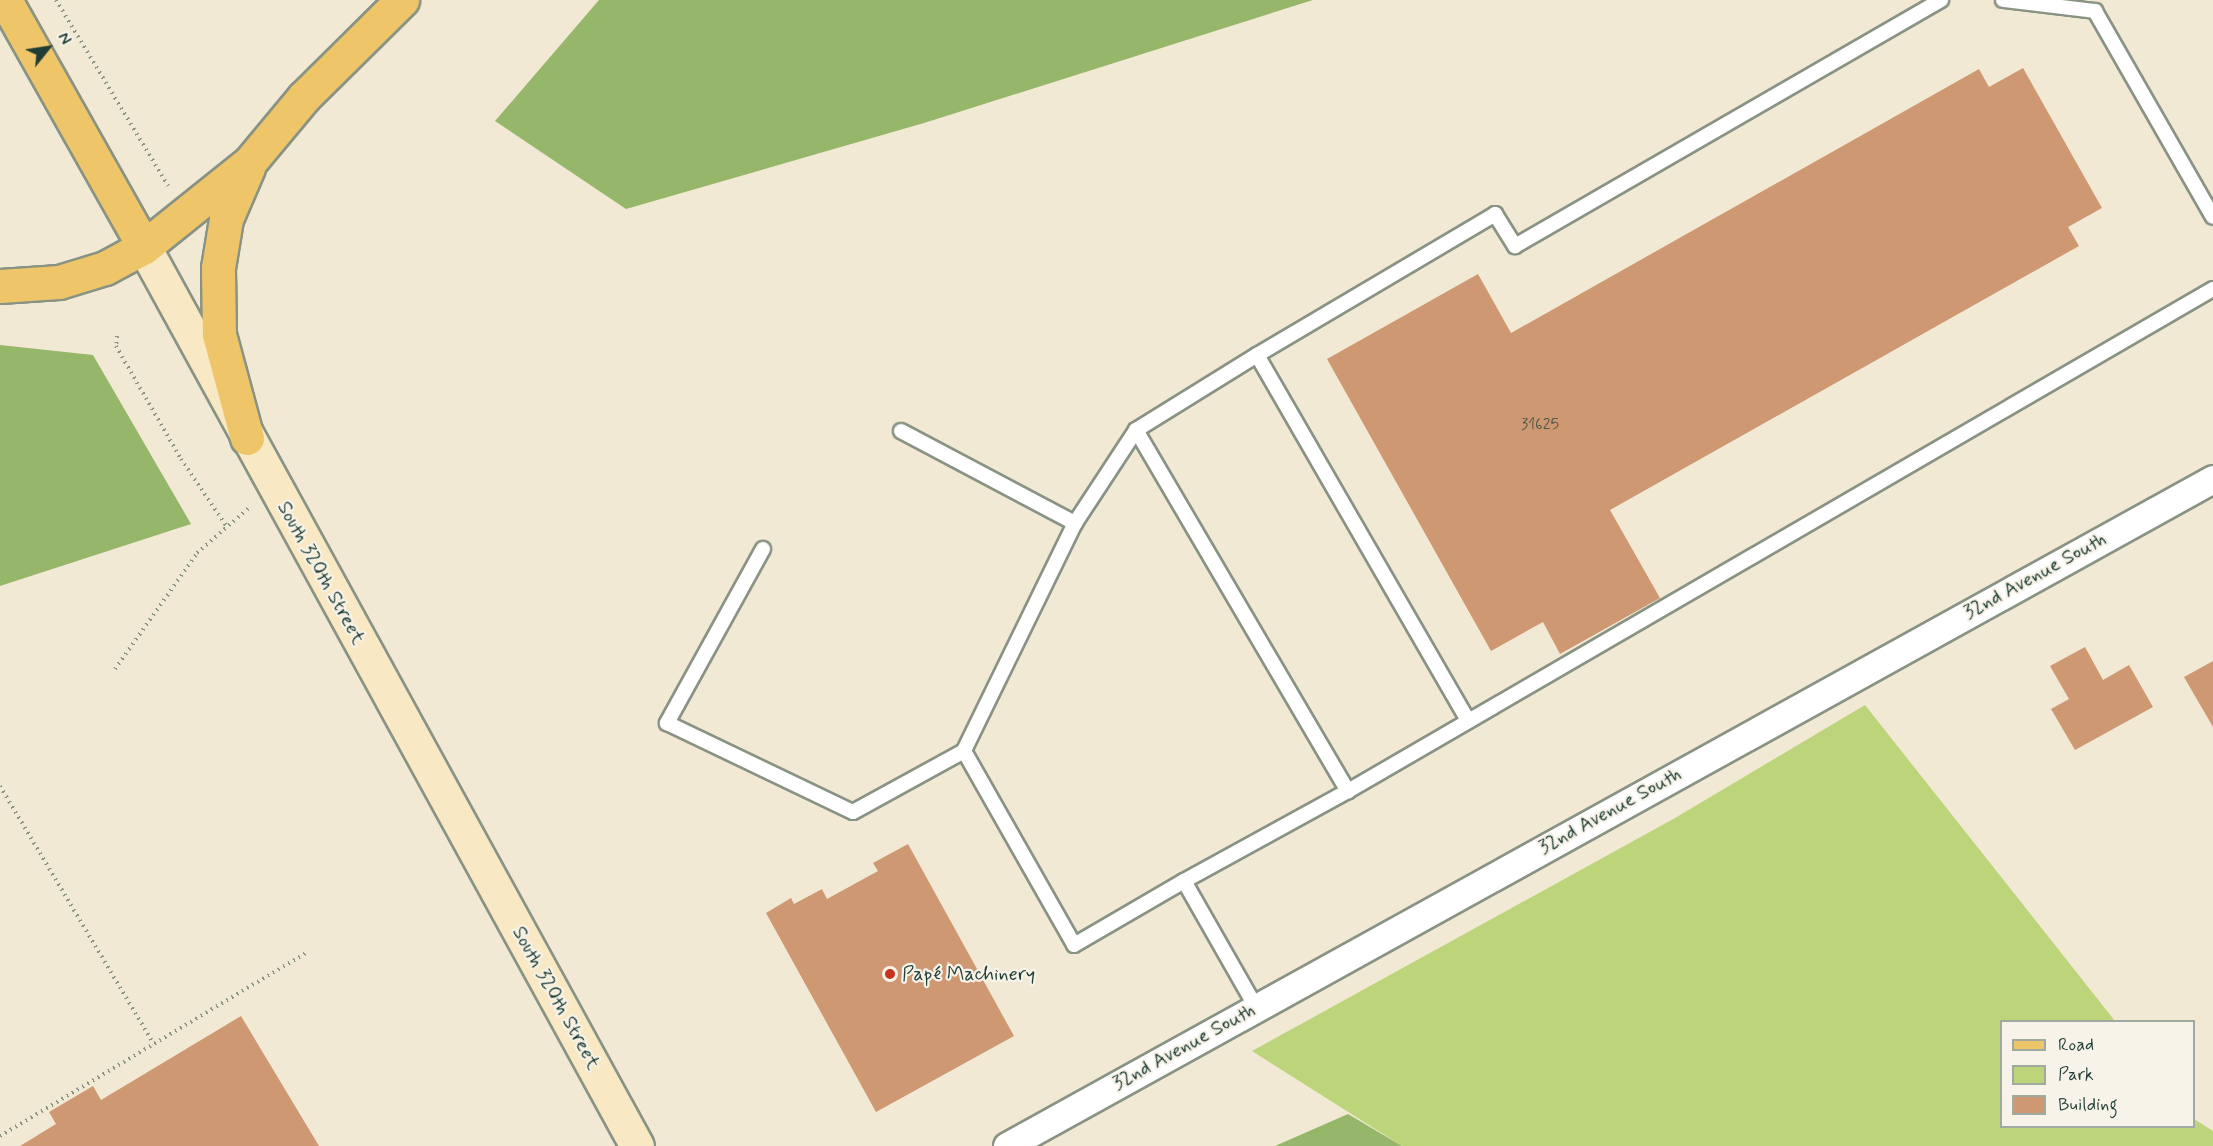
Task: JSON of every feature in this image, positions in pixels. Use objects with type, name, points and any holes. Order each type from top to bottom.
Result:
[{"type":"main road","name":"South 320th Street","points":[[5,0],[144,247],[637,1146]]},
{"type":"main road","points":[[0,286],[59,282],[105,268],[144,247],[249,163],[304,97],[402,0]]},
{"type":"main road","points":[[247,438],[219,334],[218,268],[226,219],[249,163]]},
{"type":"street","name":"32nd Avenue South","points":[[1007,1146],[2213,479]]},
{"type":"lane","points":[[763,549],[667,723],[853,812],[964,751],[1075,523],[1136,430],[1257,355],[1495,214],[1515,246],[1941,0]]},
{"type":"lane","points":[[2002,0],[2095,11],[2213,217]]},
{"type":"lane","points":[[964,751],[1074,945],[1184,881],[1348,791],[1467,719],[2213,289]]},
{"type":"lane","points":[[1257,355],[1467,719]]},
{"type":"lane","points":[[1136,430],[1348,791]]},
{"type":"lane","points":[[901,431],[1075,523]]},
{"type":"lane","points":[[1184,881],[1256,1007]]},
{"type":"path","points":[[56,0],[170,189]]},
{"type":"path","points":[[117,336],[116,346],[180,459],[227,527]]},
{"type":"path","points":[[115,669],[197,553],[274,487]]},
{"type":"path","points":[[0,786],[154,1044]]},
{"type":"path","points":[[0,1136],[306,953]]},
{"type":"green space","points":[[599,0],[1313,0],[924,123],[626,209],[495,121]]},
{"type":"green space","points":[[0,345],[93,355],[191,524],[0,586]]},
{"type":"green space","points":[[1865,705],[2114,1020],[2000,1020],[2000,1128],[2195,1128],[2195,1120],[2213,1131],[2213,1146],[1402,1146],[1252,1051],[1675,818]]},
{"type":"green space","points":[[1348,1114],[1402,1146],[1275,1146]]},
{"type":"building","points":[[2023,68],[2102,208],[2068,227],[2079,246],[1610,510],[1660,598],[1560,654],[1543,622],[1491,651],[1327,359],[1478,274],[1511,333],[1979,69],[1989,87]]},
{"type":"building","points":[[2085,647],[2103,680],[2129,665],[2153,707],[2075,750],[2051,709],[2069,699],[2050,666]]},
{"type":"building","points":[[2213,661],[2213,727],[2184,677]]},
{"type":"building","name":"Papé Machinery","points":[[908,844],[1014,1036],[876,1112],[766,913],[791,898],[794,904],[822,889],[827,899],[878,871],[873,863]]},
{"type":"building","points":[[241,1016],[319,1146],[20,1146],[56,1124],[49,1112],[93,1086],[101,1100]]},
{"type":"place","name":"Papé Machinery","points":[[890,974]]}]
